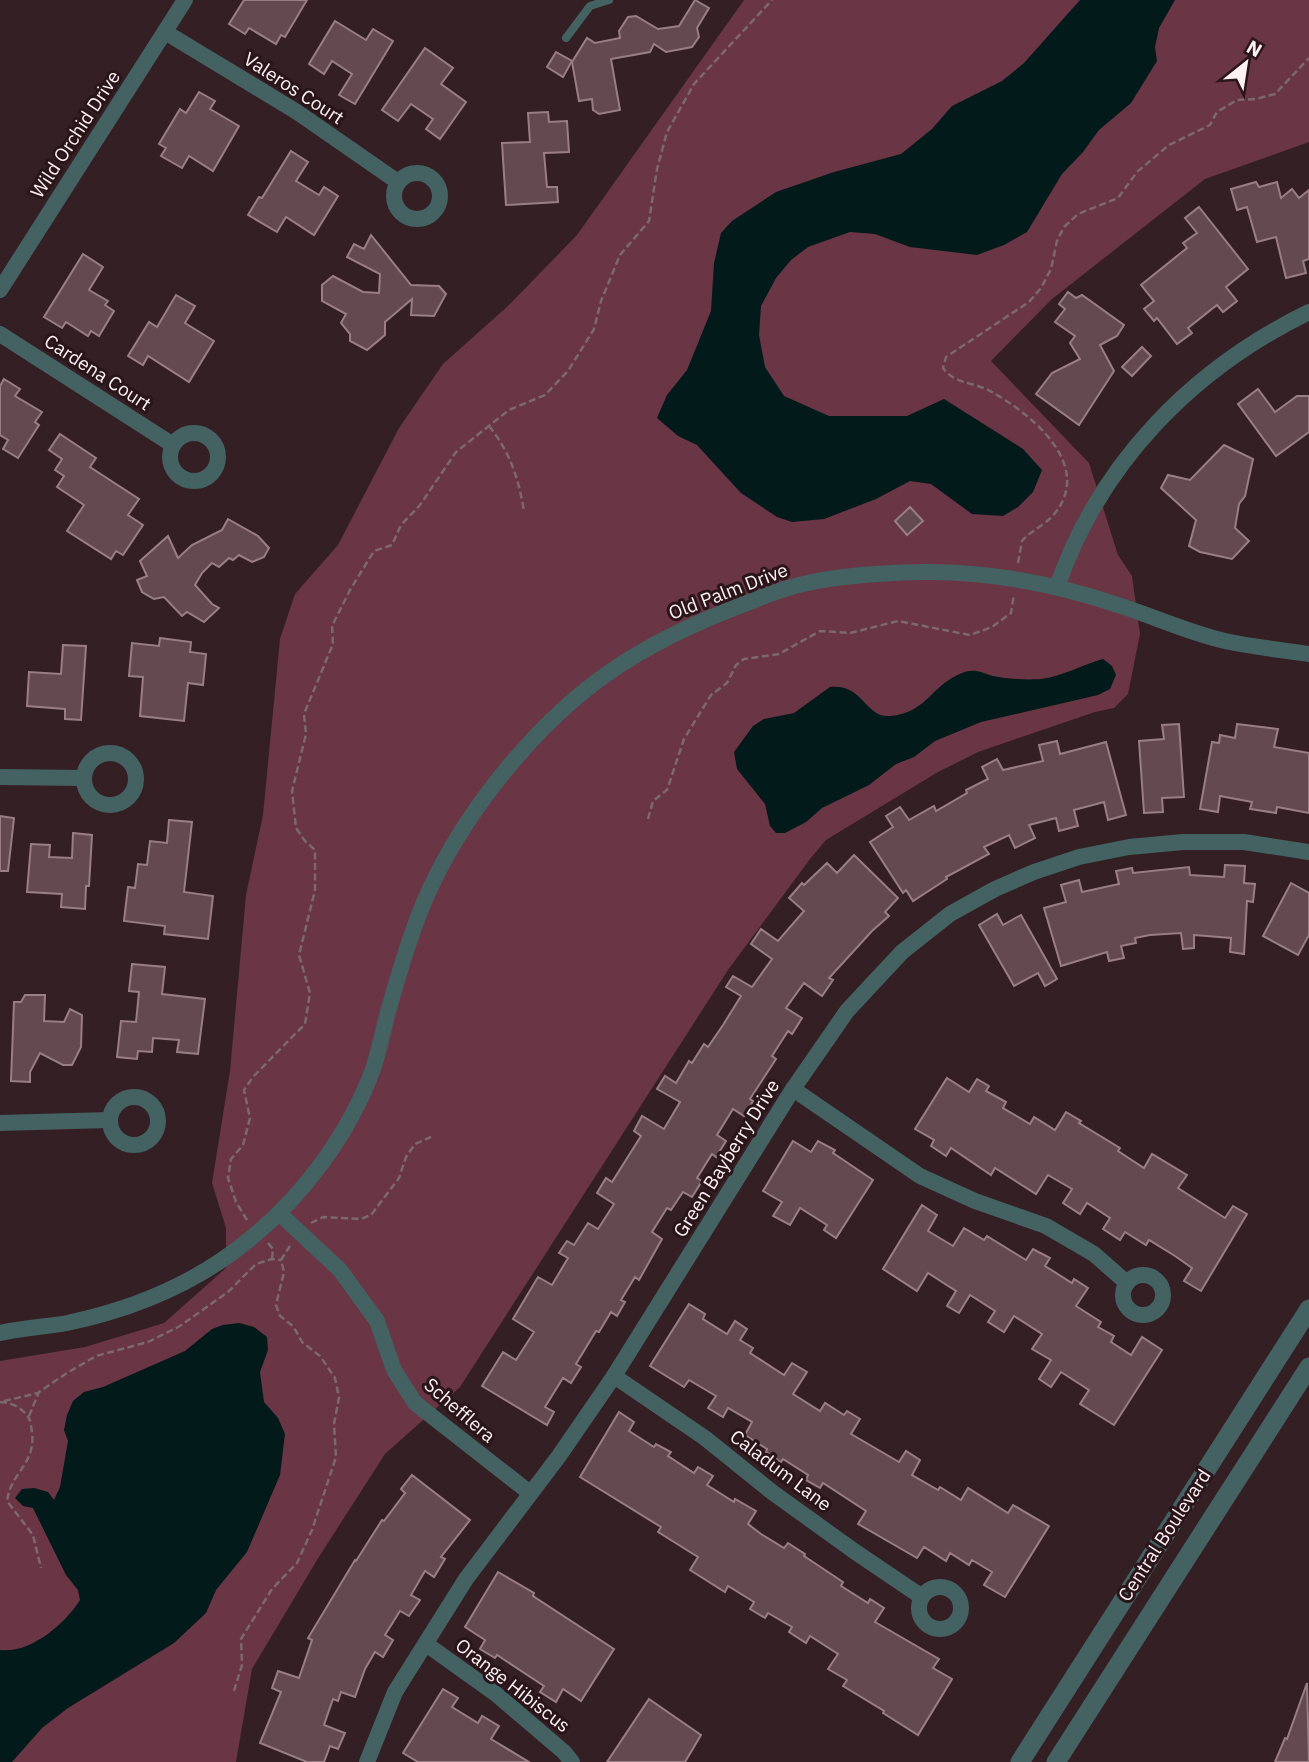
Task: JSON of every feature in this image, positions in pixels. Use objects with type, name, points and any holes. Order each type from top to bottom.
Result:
[{"type":"street","name":"Wild Orchid Drive","points":[[0,290],[185,0]]},
{"type":"street","name":"Valeros Court","points":[[165,32],[297,112],[398,182]]},
{"type":"street","points":[[1057,587],[1071,548],[1095,503],[1124,461],[1155,424],[1192,387],[1233,355],[1276,328],[1309,312]]},
{"type":"street","name":"Cardena Court","points":[[0,334],[173,445]]},
{"type":"street","name":"Old Palm Drive","points":[[1,1332],[99,1316],[148,1301],[208,1269],[279,1213],[318,1167],[349,1122],[373,1068],[406,951],[419,916],[452,848],[484,798],[525,748],[564,710],[608,673],[658,642],[710,617],[801,584],[858,575],[979,573],[1057,587],[1223,641],[1309,654]]},
{"type":"street","points":[[0,777],[83,778]]},
{"type":"street","name":"Green Bayberry Drive","points":[[367,1762],[395,1692],[466,1578],[559,1456],[614,1376],[793,1089],[846,1011],[902,952],[950,914],[1034,872],[1079,857],[1129,847],[1183,842],[1244,842],[1309,852]]},
{"type":"street","points":[[793,1089],[920,1176],[975,1201],[1046,1226],[1094,1254],[1127,1283]]},
{"type":"street","points":[[0,1124],[110,1120]]},
{"type":"street","name":"Schefflera","points":[[279,1213],[340,1270],[377,1321],[394,1370],[415,1403],[530,1493]]},
{"type":"street","name":"Central Boulevard","points":[[1020,1762],[1309,1309]]},
{"type":"street","name":"Central Boulevard","points":[[1056,1762],[1309,1367]]},
{"type":"street","name":"Caladum Lane","points":[[614,1376],[705,1438],[772,1492],[922,1597]]},
{"type":"street","name":"Orange Hibiscus","points":[[426,1644],[496,1693],[572,1762]]},
{"type":"lane","points":[[566,38],[590,6],[609,0]]},
{"type":"path","points":[[272,1259],[273,1249],[236,1202],[228,1178],[231,1159],[243,1145],[250,1118],[244,1090],[253,1077],[305,1024],[310,993],[299,955],[315,890],[315,850],[296,828],[292,792],[306,734],[304,714],[333,644],[332,626],[374,551],[392,545],[401,525],[420,505],[456,452],[509,411],[545,395],[568,371],[594,329],[601,301],[620,255],[649,220],[657,169],[667,132],[694,84],[772,0]]},
{"type":"path","points":[[648,819],[653,801],[667,790],[684,739],[711,695],[727,683],[736,665],[744,659],[779,654],[820,631],[850,633],[898,621],[970,635],[992,627],[1011,613],[1022,541],[1056,513],[1065,493],[1068,474],[1062,456],[1047,436],[990,391],[955,380],[948,375],[943,368],[946,357],[1029,302],[1041,288],[1051,269],[1057,241],[1064,228],[1078,214],[1118,198],[1137,172],[1169,145],[1210,125],[1217,112],[1237,100],[1275,94],[1309,58]]},
{"type":"path","points":[[489,426],[500,440],[520,482],[524,512]]},
{"type":"path","points":[[234,1692],[242,1665],[241,1639],[272,1589],[297,1563],[312,1530],[336,1457],[334,1424],[338,1398],[335,1378],[320,1356],[302,1342],[293,1326],[280,1316],[276,1306],[284,1272],[281,1259],[285,1250],[314,1221],[323,1217],[360,1219],[371,1215],[399,1178],[406,1157],[415,1144],[431,1137]]},
{"type":"path","points":[[2,1402],[39,1392],[96,1356],[148,1342],[180,1326],[228,1292],[256,1265],[272,1259],[281,1259]]},
{"type":"path","points":[[39,1392],[29,1416],[32,1450],[27,1463],[9,1489],[7,1501],[33,1535],[41,1567]]},
{"type":"path","points":[[2,1402],[19,1407],[29,1416]]},
{"type":"shaded area","points":[[744,0],[1309,0],[1309,142],[1205,179],[1052,299],[991,361],[1089,463],[1118,555],[1132,576],[1140,634],[1128,694],[1114,708],[978,752],[938,772],[826,840],[810,859],[728,970],[460,1387],[385,1454],[317,1560],[252,1669],[236,1762],[0,1762],[0,1361],[85,1347],[164,1323],[226,1268],[226,1228],[212,1183],[230,1071],[246,895],[263,815],[280,639],[295,594],[338,545],[399,428],[443,364],[509,305],[577,235]]},
{"type":"water","points":[[1080,0],[1175,0],[1159,28],[1155,47],[1157,61],[1131,103],[1099,130],[1062,174],[1027,232],[1004,245],[977,255],[910,247],[875,234],[850,232],[808,247],[791,260],[776,278],[761,306],[759,335],[765,367],[784,396],[829,416],[907,416],[944,399],[1023,449],[1042,470],[1033,492],[1018,507],[1003,516],[972,514],[931,484],[910,481],[876,499],[824,519],[792,522],[777,517],[741,493],[697,445],[678,436],[657,418],[667,395],[687,370],[711,311],[714,263],[721,233],[732,221],[776,192],[834,172],[901,154],[932,129],[952,106],[1002,81],[1024,63]]},
{"type":"water","points":[[1103,659],[1112,666],[1116,675],[1110,689],[1098,695],[981,722],[935,741],[914,757],[896,764],[869,785],[822,808],[806,822],[785,833],[776,833],[770,826],[765,804],[737,769],[734,752],[753,726],[764,719],[794,713],[830,687],[850,690],[875,712],[890,716],[912,710],[943,684],[966,672],[978,671],[1010,679],[1041,679]]},
{"type":"water","points":[[239,1323],[254,1327],[267,1337],[268,1350],[260,1372],[264,1402],[278,1418],[285,1434],[280,1475],[247,1552],[216,1590],[206,1613],[174,1643],[68,1708],[42,1728],[12,1762],[0,1762],[0,1650],[23,1647],[46,1636],[80,1600],[78,1590],[66,1575],[33,1508],[23,1506],[15,1498],[22,1489],[34,1488],[48,1492],[54,1500],[60,1487],[68,1441],[64,1430],[67,1415],[73,1401],[84,1392],[103,1387],[185,1351],[212,1329]]},
{"type":"building","points":[[244,0],[307,0],[285,37],[281,35],[276,44],[249,28],[245,34],[229,24]]},
{"type":"building","points":[[695,0],[709,8],[697,28],[699,37],[692,47],[666,52],[654,44],[650,52],[611,59],[620,110],[599,114],[593,110],[592,99],[579,101],[572,62],[587,38],[595,43],[620,38],[619,31],[628,17],[636,16],[658,29],[679,26]]},
{"type":"building","points":[[335,21],[366,40],[373,29],[393,41],[355,104],[339,95],[352,74],[332,61],[324,74],[309,64]]},
{"type":"building","points":[[425,48],[453,68],[441,84],[466,102],[440,139],[426,129],[433,119],[411,104],[398,121],[382,110]]},
{"type":"building","points":[[556,52],[572,61],[563,77],[547,67]]},
{"type":"building","points":[[199,92],[215,101],[210,109],[239,126],[213,171],[189,156],[182,168],[161,156],[166,148],[159,144],[180,109],[186,113]]},
{"type":"building","points":[[548,112],[549,122],[567,121],[569,152],[544,153],[547,187],[557,187],[558,202],[506,205],[502,143],[530,142],[528,113]]},
{"type":"building","points":[[291,151],[308,162],[296,181],[319,195],[324,187],[338,196],[314,235],[286,217],[277,232],[248,215],[259,197],[262,198]]},
{"type":"building","points":[[1256,182],[1259,187],[1277,182],[1281,198],[1292,189],[1299,198],[1309,190],[1309,259],[1303,261],[1306,273],[1286,278],[1276,237],[1257,242],[1247,207],[1237,210],[1231,189]]},
{"type":"building","points":[[1199,207],[1248,269],[1226,287],[1237,301],[1223,312],[1217,305],[1188,328],[1192,333],[1177,344],[1157,318],[1154,321],[1144,309],[1154,301],[1141,285],[1187,248],[1183,243],[1197,233],[1185,218]]},
{"type":"building","points":[[371,235],[411,285],[439,286],[446,294],[434,316],[411,315],[412,299],[385,322],[385,335],[367,350],[350,341],[350,334],[341,323],[346,314],[322,301],[322,285],[333,276],[363,292],[379,293],[380,274],[347,257],[354,244],[364,249]]},
{"type":"building","points":[[83,254],[103,267],[89,290],[108,301],[105,305],[114,311],[99,336],[91,331],[88,336],[66,322],[62,328],[44,317]]},
{"type":"building","points":[[1068,292],[1076,298],[1082,295],[1124,325],[1117,336],[1100,345],[1114,371],[1079,425],[1036,394],[1052,373],[1080,359],[1070,343],[1075,336],[1055,322],[1065,309],[1059,304]]},
{"type":"building","points":[[176,295],[195,306],[185,323],[214,341],[189,382],[148,356],[143,365],[128,356],[149,322],[157,327]]},
{"type":"building","points":[[1142,347],[1151,356],[1132,376],[1122,367]]},
{"type":"building","points":[[4,379],[20,389],[15,396],[42,412],[35,422],[39,425],[18,458],[3,449],[8,440],[0,435],[0,386]]},
{"type":"building","points":[[1258,389],[1275,412],[1297,396],[1309,396],[1309,432],[1276,456],[1238,404]]},
{"type":"building","points":[[60,434],[96,458],[90,467],[139,499],[128,515],[143,525],[123,555],[116,551],[111,559],[67,531],[84,505],[57,487],[64,476],[55,470],[62,459],[49,450]]},
{"type":"building","points":[[1224,445],[1253,459],[1245,496],[1239,504],[1235,528],[1249,541],[1232,559],[1200,552],[1189,546],[1196,520],[1161,488],[1168,475],[1190,480]]},
{"type":"building","points":[[910,507],[923,521],[907,535],[895,521]]},
{"type":"building","points":[[228,519],[258,536],[269,548],[264,557],[252,562],[239,555],[233,560],[229,558],[219,567],[212,563],[202,573],[195,585],[219,608],[204,622],[187,612],[182,616],[164,597],[154,599],[142,592],[137,580],[147,576],[140,561],[168,536],[178,558],[192,545],[222,530]]},
{"type":"building","points":[[160,638],[191,642],[190,652],[206,654],[203,685],[188,683],[184,721],[140,716],[143,677],[129,676],[132,643],[159,646]]},
{"type":"building","points":[[63,645],[86,646],[81,720],[65,719],[65,709],[27,706],[29,672],[61,674]]},
{"type":"building","points":[[1179,724],[1184,797],[1162,798],[1163,812],[1144,813],[1139,741],[1164,739],[1162,725]]},
{"type":"building","points":[[1237,724],[1278,729],[1274,747],[1309,753],[1309,813],[1277,807],[1276,813],[1250,809],[1252,802],[1220,796],[1218,812],[1200,809],[1212,742],[1219,743],[1220,735],[1235,738]]},
{"type":"building","points":[[1057,741],[1060,754],[1106,742],[1126,815],[1108,820],[1104,802],[1074,810],[1078,826],[1059,831],[1056,818],[1029,825],[1035,838],[1015,848],[1009,835],[984,847],[989,854],[946,877],[947,879],[913,901],[906,890],[903,893],[870,842],[893,827],[886,816],[900,807],[909,820],[934,806],[936,811],[967,793],[966,790],[988,779],[982,767],[997,759],[1003,770],[1043,761],[1039,745]]},
{"type":"building","points":[[0,816],[14,818],[8,871],[0,871]]},
{"type":"building","points":[[169,820],[192,822],[184,892],[213,896],[208,939],[164,934],[165,926],[124,921],[128,887],[135,888],[138,864],[147,865],[150,841],[167,843]]},
{"type":"building","points":[[73,833],[92,835],[85,909],[61,907],[62,894],[27,892],[31,844],[50,845],[49,857],[72,858]]},
{"type":"building","points":[[854,855],[898,898],[885,912],[889,916],[829,978],[833,980],[822,996],[804,983],[786,1008],[802,1018],[792,1034],[788,1031],[772,1056],[776,1059],[750,1099],[753,1101],[744,1116],[733,1109],[717,1135],[726,1141],[716,1157],[712,1154],[697,1178],[702,1181],[692,1197],[683,1192],[671,1210],[667,1208],[652,1232],[662,1239],[639,1280],[635,1277],[621,1300],[625,1302],[617,1316],[611,1312],[599,1332],[596,1331],[576,1364],[581,1367],[571,1383],[563,1378],[545,1407],[554,1412],[547,1425],[482,1386],[503,1352],[516,1360],[534,1332],[513,1319],[538,1277],[552,1285],[568,1258],[559,1253],[567,1241],[574,1245],[588,1223],[598,1229],[614,1204],[597,1193],[606,1178],[612,1182],[641,1136],[634,1131],[642,1116],[664,1129],[680,1102],[657,1089],[665,1076],[676,1083],[689,1061],[692,1063],[704,1044],[708,1047],[723,1025],[741,996],[726,987],[733,976],[752,987],[772,959],[751,944],[761,929],[778,941],[804,911],[789,898],[802,883],[804,885],[827,863],[837,873]]},
{"type":"building","points":[[1225,865],[1245,866],[1244,883],[1255,884],[1253,902],[1247,901],[1244,954],[1230,952],[1231,938],[1194,935],[1194,948],[1183,949],[1181,933],[1150,935],[1135,938],[1136,943],[1121,946],[1124,958],[1109,961],[1107,952],[1061,966],[1044,908],[1066,902],[1061,885],[1079,880],[1082,892],[1119,884],[1116,871],[1132,868],[1133,873],[1189,867],[1190,875],[1224,877]]},
{"type":"building","points":[[1291,883],[1309,893],[1309,935],[1298,955],[1263,936]]},
{"type":"building","points":[[997,914],[1003,925],[1021,915],[1057,979],[1045,986],[1038,973],[1014,986],[979,925]]},
{"type":"building","points":[[132,964],[165,967],[162,994],[205,999],[198,1054],[177,1052],[179,1040],[153,1038],[152,1052],[138,1051],[137,1059],[117,1057],[121,1021],[136,1022],[139,992],[129,991]]},
{"type":"building","points":[[25,995],[45,995],[44,1021],[64,1022],[70,1009],[82,1015],[81,1047],[72,1065],[63,1065],[40,1053],[30,1072],[30,1082],[11,1081],[14,1002],[21,1002]]},
{"type":"building","points":[[947,1078],[969,1092],[977,1079],[989,1086],[986,1091],[1006,1102],[1003,1108],[1030,1124],[1034,1117],[1055,1130],[1066,1112],[1120,1148],[1118,1151],[1144,1168],[1152,1154],[1187,1175],[1178,1188],[1225,1218],[1233,1206],[1247,1214],[1201,1291],[1184,1281],[1192,1268],[1175,1256],[1149,1240],[1146,1245],[1125,1232],[1120,1240],[1103,1229],[1110,1218],[1087,1203],[1080,1214],[1063,1203],[1072,1189],[1048,1175],[1036,1194],[995,1168],[991,1175],[951,1148],[946,1156],[931,1146],[934,1140],[915,1129]]},
{"type":"building","points":[[793,1141],[811,1152],[818,1141],[835,1150],[833,1153],[873,1180],[836,1238],[824,1230],[827,1225],[800,1208],[790,1225],[773,1216],[782,1202],[763,1191]]},
{"type":"building","points":[[922,1205],[937,1215],[928,1231],[953,1246],[964,1228],[984,1240],[987,1236],[1026,1260],[1033,1249],[1050,1258],[1045,1266],[1072,1283],[1074,1279],[1088,1288],[1076,1306],[1101,1322],[1098,1327],[1114,1336],[1111,1342],[1131,1355],[1142,1337],[1162,1350],[1114,1425],[1080,1404],[1089,1390],[1061,1372],[1051,1387],[1039,1379],[1051,1360],[1032,1349],[1042,1334],[1014,1316],[1004,1332],[988,1322],[995,1311],[970,1295],[959,1313],[947,1306],[956,1291],[928,1273],[917,1291],[883,1269]]},
{"type":"building","points":[[689,1304],[705,1314],[703,1319],[727,1334],[735,1321],[747,1329],[740,1340],[753,1348],[750,1353],[784,1375],[792,1363],[807,1372],[793,1394],[820,1411],[825,1403],[844,1415],[847,1411],[860,1419],[851,1434],[899,1462],[906,1451],[920,1460],[912,1475],[961,1500],[968,1488],[1008,1513],[1013,1505],[1049,1526],[1005,1597],[984,1585],[992,1572],[972,1560],[969,1565],[950,1553],[946,1561],[924,1547],[917,1558],[858,1524],[866,1511],[823,1483],[820,1488],[806,1480],[808,1475],[766,1452],[767,1449],[745,1435],[752,1422],[728,1408],[723,1417],[708,1408],[716,1396],[689,1380],[684,1387],[650,1366]]},
{"type":"building","points":[[619,1412],[634,1422],[629,1431],[654,1447],[656,1444],[671,1452],[668,1456],[694,1473],[698,1467],[713,1476],[707,1485],[734,1502],[735,1499],[756,1511],[748,1524],[784,1548],[788,1543],[843,1582],[841,1586],[868,1603],[870,1599],[884,1608],[875,1622],[939,1659],[933,1668],[952,1679],[918,1735],[843,1686],[847,1680],[828,1669],[838,1654],[810,1636],[806,1643],[789,1632],[792,1627],[768,1613],[765,1618],[750,1609],[754,1602],[728,1586],[725,1592],[690,1570],[698,1557],[658,1532],[661,1527],[580,1477]]},
{"type":"building","points":[[412,1475],[470,1520],[441,1557],[445,1559],[434,1577],[425,1571],[411,1595],[420,1600],[409,1616],[400,1611],[385,1635],[393,1640],[383,1657],[375,1652],[365,1669],[355,1697],[341,1692],[338,1701],[333,1699],[324,1725],[345,1733],[338,1749],[330,1746],[324,1762],[307,1762],[260,1743],[281,1692],[272,1688],[278,1671],[299,1678],[312,1640],[308,1638],[355,1560],[382,1520],[384,1521],[405,1493],[401,1489]]},
{"type":"building","points":[[498,1572],[534,1593],[533,1596],[614,1649],[581,1701],[563,1689],[556,1702],[540,1692],[544,1686],[497,1655],[495,1658],[480,1649],[485,1640],[465,1627]]},
{"type":"building","points":[[1307,1683],[1309,1762],[1275,1762],[1285,1738],[1287,1739]]},
{"type":"building","points":[[443,1689],[458,1698],[452,1707],[478,1723],[482,1716],[499,1726],[491,1739],[529,1762],[418,1762],[403,1753]]},
{"type":"building","points":[[649,1699],[701,1735],[685,1762],[607,1762]]}]
